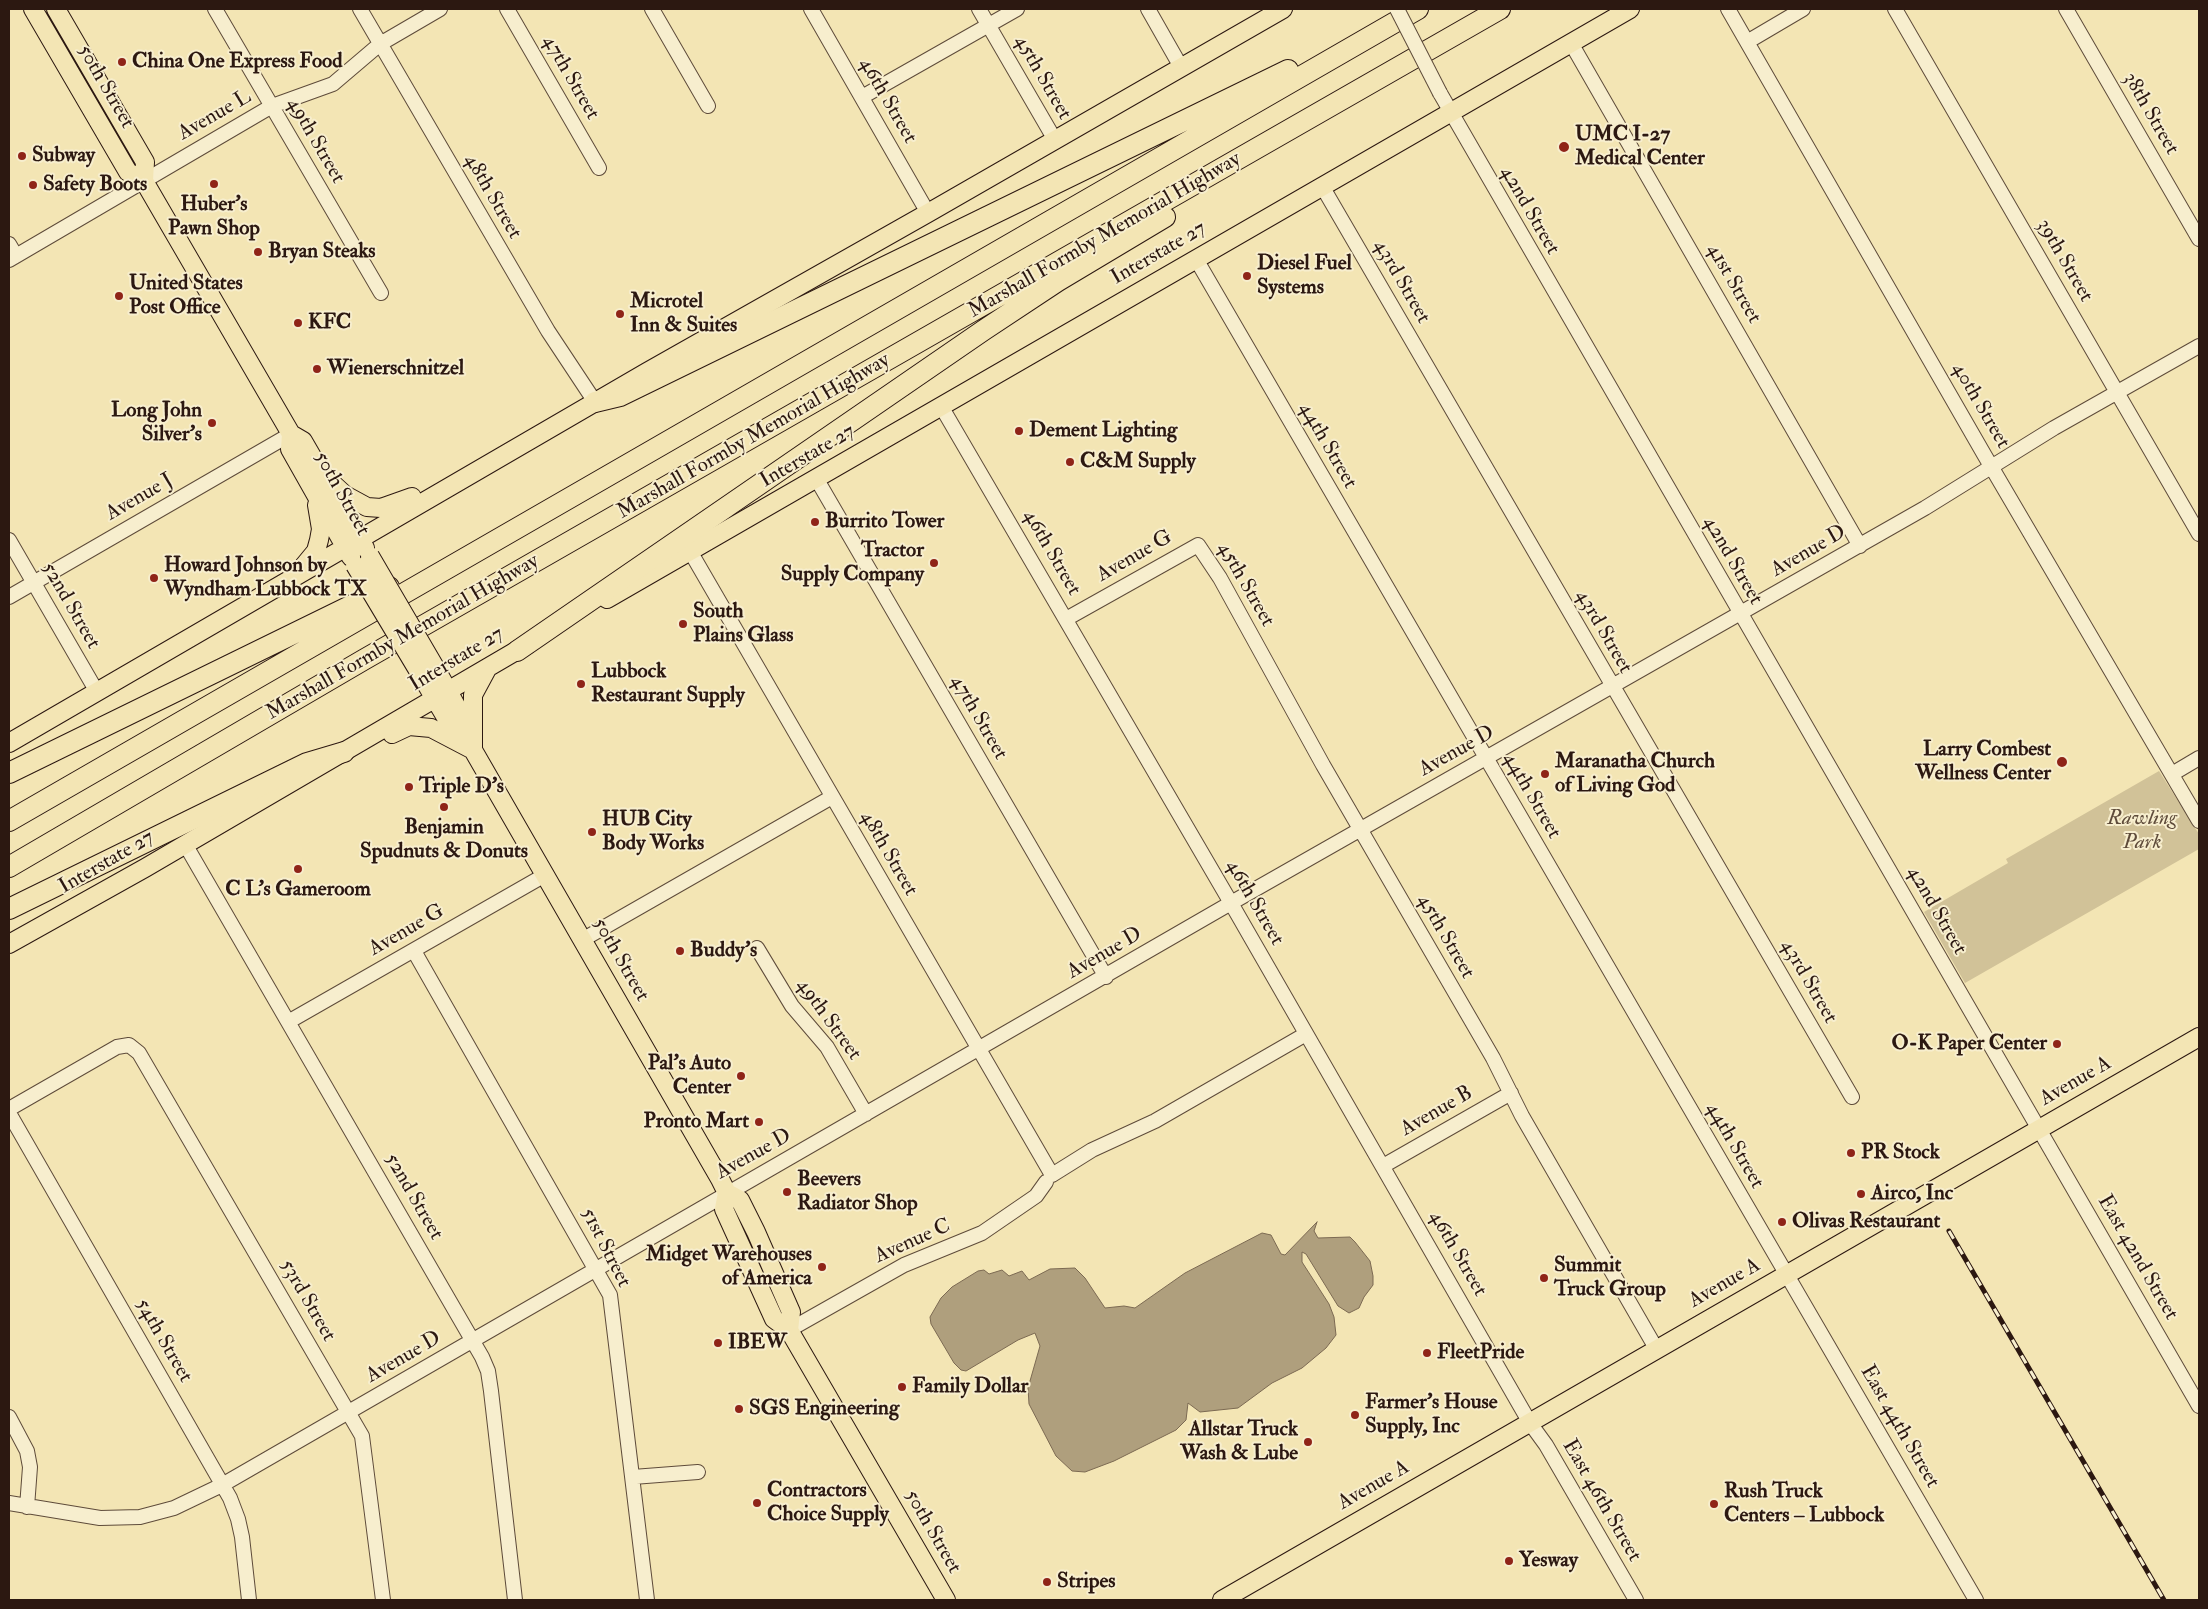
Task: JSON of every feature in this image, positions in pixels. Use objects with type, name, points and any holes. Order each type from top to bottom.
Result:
[{"type":"highway","name":"Marshall Formby Memorial Highway","points":[[9,821],[1418,9]]},
{"type":"highway","name":"Marshall Formby Memorial Highway","points":[[9,867],[365,659],[1500,9]]},
{"type":"highway","points":[[1438,45],[1514,9]]},
{"type":"highway","points":[[595,402],[620,396],[1302,63],[1364,39]]},
{"type":"highway","points":[[517,651],[984,330],[1058,281],[1287,141],[1382,77]]},
{"type":"highway","points":[[9,773],[365,599],[532,521]]},
{"type":"highway","points":[[9,909],[307,763],[350,749]]},
{"type":"main road","name":"50th Street","points":[[33,9],[128,172],[144,181],[291,434],[303,441],[317,465],[352,543]]},
{"type":"main road","name":"50th Street","points":[[56,9],[145,162],[144,181]]},
{"type":"main road","points":[[9,743],[464,477],[1283,9]]},
{"type":"main road","name":"Interstate 27","points":[[9,944],[1630,9]]},
{"type":"main road","name":"50th Street","points":[[291,434],[290,448],[315,495],[363,560],[700,1141],[727,1193],[724,1209],[774,1319],[789,1330],[946,1600]]},
{"type":"main road","points":[[317,465],[345,495],[367,506],[381,508],[464,477]]},
{"type":"main road","points":[[287,581],[310,560],[319,540],[320,529],[315,495]]},
{"type":"main road","points":[[350,749],[414,726],[430,728],[470,745],[473,694],[489,667]]},
{"type":"main road","name":"Avenue A","points":[[1222,1600],[2199,1038]]},
{"type":"street","name":"49th Street","points":[[216,9],[381,293]]},
{"type":"street","name":"48th Street","points":[[360,9],[548,331],[595,402]]},
{"type":"street","name":"Avenue L","points":[[12,258],[272,106],[333,84],[380,44],[440,9]]},
{"type":"street","name":"47th Street","points":[[507,9],[599,168]]},
{"type":"street","points":[[652,9],[708,106]]},
{"type":"street","name":"46th Street","points":[[810,9],[928,213]]},
{"type":"street","name":"45th Street","points":[[979,9],[1055,140]]},
{"type":"street","points":[[862,98],[1017,9]]},
{"type":"street","points":[[1148,9],[1181,67]]},
{"type":"street","name":"42nd Street","points":[[1397,9],[1450,112],[2039,1130]]},
{"type":"street","name":"40th Street","points":[[1728,9],[2199,821]]},
{"type":"street","points":[[1747,42],[1804,9]]},
{"type":"street","name":"39th Street","points":[[1895,9],[2199,534]]},
{"type":"street","name":"38th Street","points":[[2066,9],[2195,221],[2199,239]]},
{"type":"street","name":"41st Street","points":[[1571,43],[1860,546]]},
{"type":"street","name":"43rd Street","points":[[1322,186],[1852,1097]]},
{"type":"street","points":[[9,244],[12,258]]},
{"type":"street","name":"44th Street","points":[[1196,259],[1786,1276]]},
{"type":"street","name":"Avenue D","points":[[9,1503],[100,1518],[140,1517],[174,1508],[222,1485],[1360,829],[1860,546],[2011,454],[2199,346]]},
{"type":"street","name":"46th Street","points":[[941,406],[1231,903],[1530,1423]]},
{"type":"street","name":"Avenue J","points":[[9,597],[291,434]]},
{"type":"street","name":"47th Street","points":[[816,478],[1106,977]]},
{"type":"street","name":"52nd Street","points":[[9,540],[97,692]]},
{"type":"street","name":"45th Street","points":[[1198,544],[1220,578],[1360,829],[1493,1058],[1657,1350]]},
{"type":"street","name":"Avenue G","points":[[1066,620],[1198,544]]},
{"type":"street","name":"48th Street","points":[[690,551],[978,1049],[1049,1179]]},
{"type":"street","points":[[2172,774],[2199,758]]},
{"type":"street","points":[[582,940],[832,797]]},
{"type":"street","name":"52nd Street","points":[[185,844],[473,1341],[488,1371],[515,1600]]},
{"type":"street","name":"Avenue G","points":[[288,1022],[545,875]]},
{"type":"street","name":"49th Street","points":[[757,948],[792,1006],[827,1047],[866,1114]]},
{"type":"street","name":"51st Street","points":[[414,951],[597,1269],[610,1295],[647,1600]]},
{"type":"street","name":"Avenue C","points":[[789,1330],[904,1265],[982,1233],[1036,1196],[1049,1179],[1092,1150],[1155,1122],[1306,1034]]},
{"type":"street","name":"53rd Street","points":[[9,1109],[117,1047],[129,1045],[139,1053],[362,1436],[366,1452],[383,1600]]},
{"type":"street","name":"Avenue B","points":[[1383,1166],[1511,1093]]},
{"type":"street","name":"54th Street","points":[[9,1113],[222,1485],[238,1519],[249,1600]]},
{"type":"street","name":"East 42nd Street","points":[[2039,1130],[2199,1406]]},
{"type":"street","name":"East 44th Street","points":[[1786,1276],[1976,1600]]},
{"type":"street","points":[[9,1418],[26,1452],[30,1467],[27,1506]]},
{"type":"street","name":"East 46th Street","points":[[1530,1423],[1546,1445],[1636,1600]]},
{"type":"street","points":[[633,1478],[698,1472]]},
{"type":"green space","name":"Rawling Park","points":[[2159,771],[2199,834],[2199,849],[1965,983],[1924,912],[2008,863],[2006,859]]},
{"type":"shaded area","points":[[1317,1222],[1314,1231],[1318,1238],[1350,1237],[1370,1261],[1373,1276],[1373,1285],[1359,1308],[1349,1313],[1338,1306],[1306,1254],[1302,1252],[1302,1262],[1329,1304],[1334,1317],[1336,1335],[1326,1348],[1302,1368],[1272,1383],[1238,1408],[1200,1412],[1188,1403],[1186,1420],[1176,1430],[1114,1461],[1085,1472],[1072,1471],[1056,1456],[1029,1404],[1028,1388],[1040,1346],[1035,1333],[1018,1340],[966,1371],[961,1370],[954,1363],[931,1324],[930,1317],[941,1298],[952,1287],[978,1271],[984,1270],[989,1274],[1002,1270],[1009,1276],[1022,1271],[1029,1280],[1050,1269],[1075,1268],[1085,1278],[1105,1308],[1124,1306],[1135,1308],[1185,1273],[1262,1233],[1271,1235],[1281,1254],[1285,1255]]},
{"type":"railway","points":[[1949,1231],[2164,1600]]},
{"type":"place","name":"China One Express Food","points":[[122,62]]},
{"type":"place","name":"UMC I-27 Medical Center","points":[[1564,147]]},
{"type":"place","name":"Subway","points":[[22,156]]},
{"type":"place","name":"Huber's Pawn Shop","points":[[214,184]]},
{"type":"place","name":"Safety Boots","points":[[33,185]]},
{"type":"place","name":"Bryan Steaks","points":[[258,252]]},
{"type":"place","name":"Diesel Fuel Systems","points":[[1247,276]]},
{"type":"place","name":"United States Post Office","points":[[119,296]]},
{"type":"place","name":"Microtel Inn & Suites","points":[[620,314]]},
{"type":"place","name":"KFC","points":[[298,323]]},
{"type":"place","name":"Wienerschnitzel","points":[[317,369]]},
{"type":"place","name":"Long John Silver's","points":[[212,423]]},
{"type":"place","name":"Dement Lighting","points":[[1019,431]]},
{"type":"place","name":"C&M Supply","points":[[1070,462]]},
{"type":"place","name":"Burrito Tower","points":[[815,522]]},
{"type":"place","name":"Tractor Supply Company","points":[[934,563]]},
{"type":"place","name":"Howard Johnson by Wyndham Lubbock TX","points":[[154,578]]},
{"type":"place","name":"South Plains Glass","points":[[683,624]]},
{"type":"place","name":"Lubbock Restaurant Supply","points":[[581,684]]},
{"type":"place","name":"Larry Combest Wellness Center","points":[[2062,762]]},
{"type":"place","name":"Maranatha Church of Living God","points":[[1545,774]]},
{"type":"place","name":"Triple D's","points":[[409,787]]},
{"type":"place","name":"Benjamin Spudnuts & Donuts","points":[[444,807]]},
{"type":"place","name":"HUB City Body Works","points":[[592,832]]},
{"type":"place","name":"C L's Gameroom","points":[[298,869]]},
{"type":"place","name":"Buddy's","points":[[680,951]]},
{"type":"place","name":"O-K Paper Center","points":[[2057,1044]]},
{"type":"place","name":"Pal's Auto Center","points":[[741,1076]]},
{"type":"place","name":"Pronto Mart","points":[[759,1122]]},
{"type":"place","name":"PR Stock","points":[[1851,1153]]},
{"type":"place","name":"Beevers Radiator Shop","points":[[787,1192]]},
{"type":"place","name":"Airco, Inc","points":[[1861,1194]]},
{"type":"place","name":"Olivas Restaurant","points":[[1782,1222]]},
{"type":"place","name":"Midget Warehouses of America","points":[[822,1267]]},
{"type":"place","name":"Summit Truck Group","points":[[1544,1278]]},
{"type":"place","name":"IBEW","points":[[718,1343]]},
{"type":"place","name":"FleetPride","points":[[1427,1353]]},
{"type":"place","name":"Family Dollar","points":[[902,1387]]},
{"type":"place","name":"SGS Engineering","points":[[739,1409]]},
{"type":"place","name":"Farmer's House Supply, Inc","points":[[1355,1415]]},
{"type":"place","name":"Allstar Truck Wash & Lube","points":[[1308,1442]]},
{"type":"place","name":"Contractors Choice Supply","points":[[757,1503]]},
{"type":"place","name":"Rush Truck Centers – Lubbock","points":[[1714,1504]]},
{"type":"place","name":"Yesway","points":[[1509,1561]]},
{"type":"place","name":"Stripes","points":[[1047,1582]]}]
